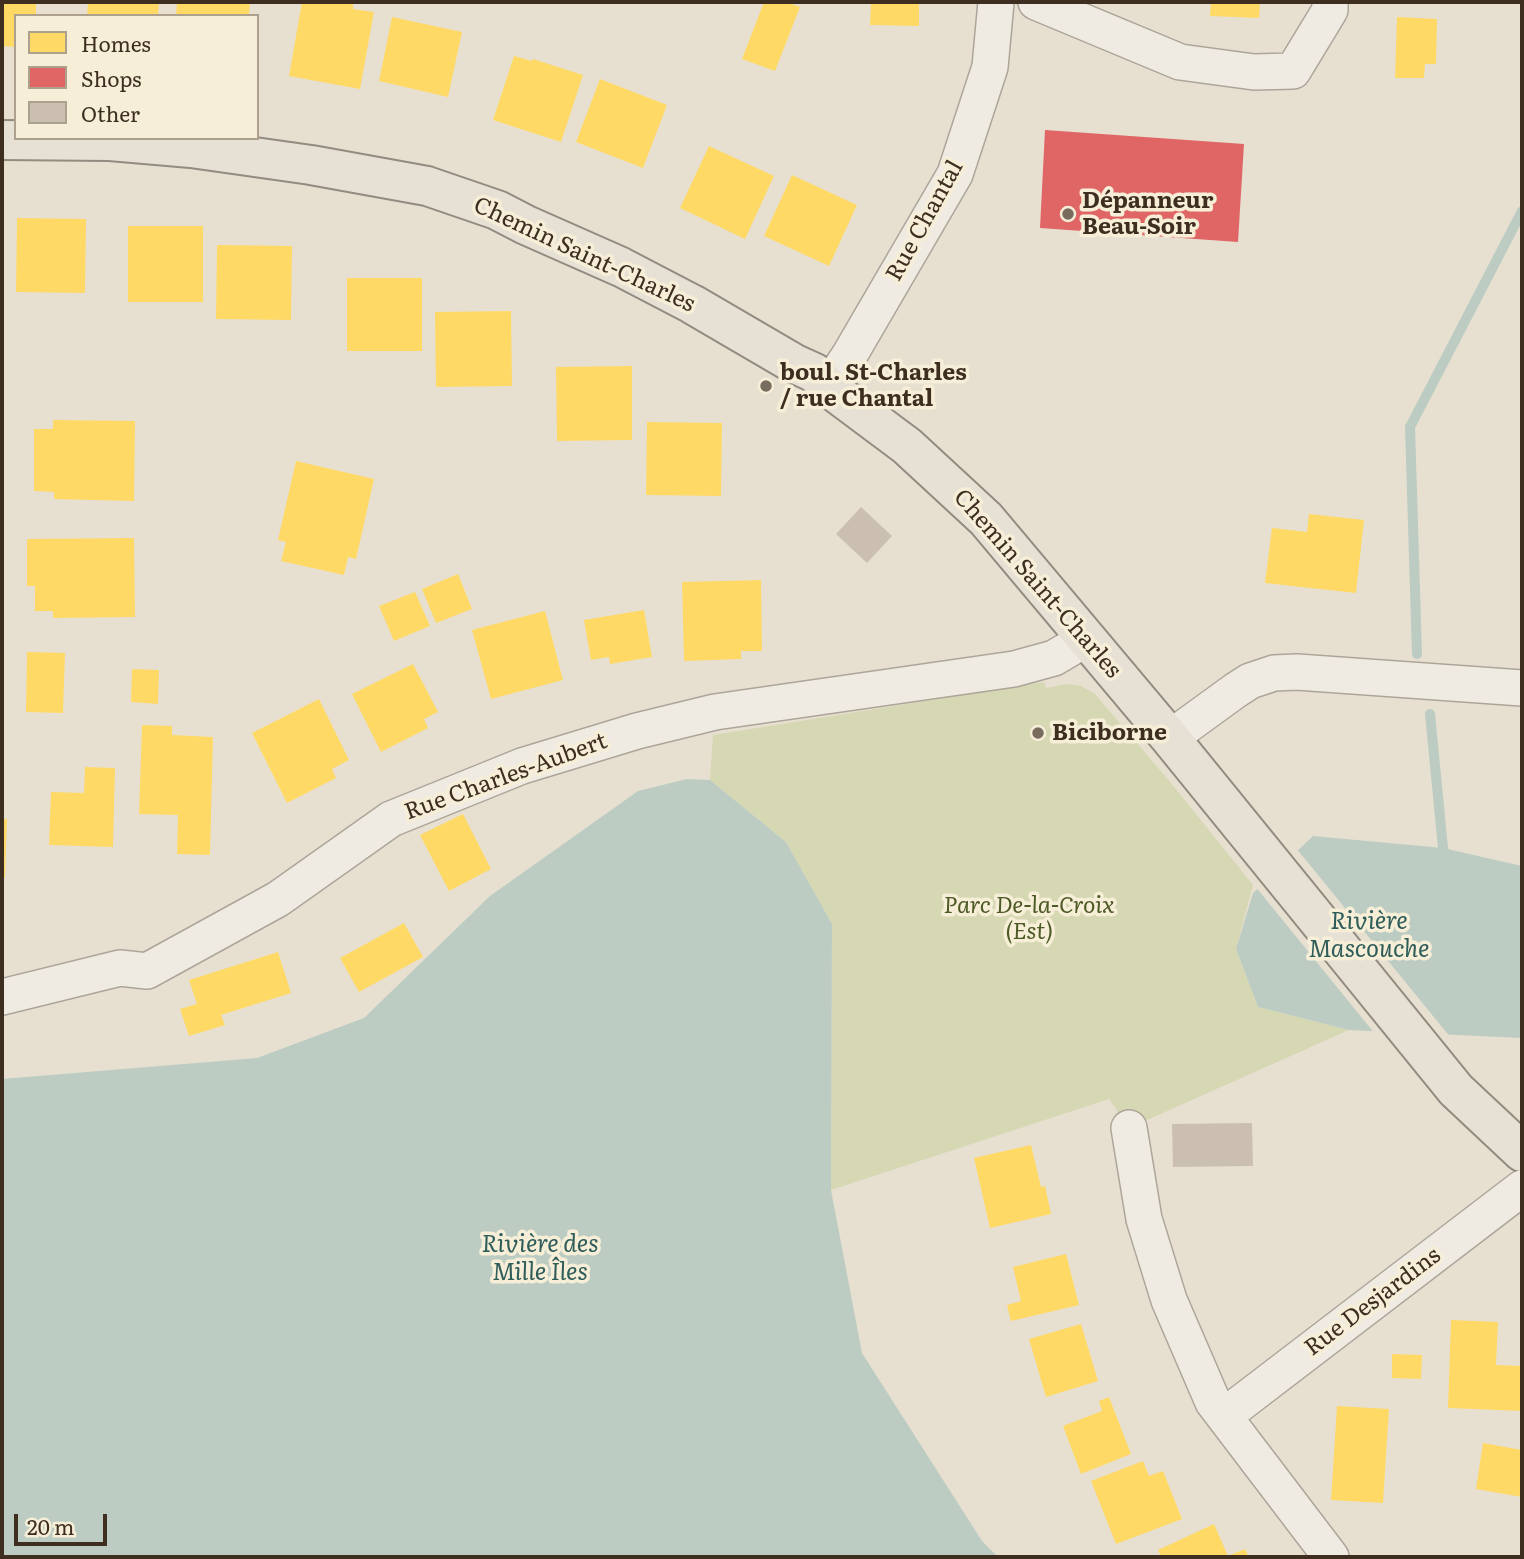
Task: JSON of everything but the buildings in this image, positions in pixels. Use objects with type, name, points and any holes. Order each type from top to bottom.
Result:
[{"type":"main road","name":"Chemin Saint-Charles","points":[[2,140],[110,141],[191,148],[311,164],[427,186],[497,210],[621,267],[815,373],[828,387],[907,446],[986,519],[1170,738],[1456,1090],[1522,1152]]},
{"type":"street","name":"Rue Chantal","points":[[828,387],[849,356],[955,174],[990,67],[996,2]]},
{"type":"street","points":[[1036,2],[1180,62],[1254,72],[1293,71],[1330,10],[1330,2]]},
{"type":"street","name":"Rue Charles-Aubert","points":[[2,997],[120,968],[147,971],[278,899],[391,819],[522,766],[637,730],[715,712],[1024,667],[1054,658],[1086,639]]},
{"type":"street","points":[[1170,738],[1236,690],[1274,673],[1297,672],[1522,688]]},
{"type":"street","points":[[1129,1128],[1144,1219],[1169,1300],[1213,1402],[1331,1557]]},
{"type":"street","name":"Rue Desjardins","points":[[1224,1416],[1522,1188]]},
{"type":"green space","name":"Parc De-la-Croix (Est)","points":[[1044,682],[1046,688],[1067,684],[1081,686],[1095,694],[1253,885],[1236,949],[1258,1007],[1349,1030],[1129,1128],[1109,1099],[831,1190],[832,924],[786,842],[710,780],[713,735]]},
{"type":"water","name":"Rivière des Mille Îles","points":[[687,779],[710,780],[786,842],[832,924],[831,1190],[862,1353],[982,1541],[998,1557],[2,1557],[2,1079],[257,1058],[364,1018],[490,896],[638,791]]},
{"type":"water","name":"Rivière Mascouche","points":[[1313,836],[1443,848],[1522,866],[1522,1038],[1349,1030],[1258,1007],[1236,949],[1253,893]]},
{"type":"pier","points":[[1296,848],[1451,1038],[1375,1034],[1255,886]]},
{"type":"waterway","points":[[1417,654],[1410,427],[1522,211]]},
{"type":"waterway","points":[[1430,714],[1443,848],[1447,859]]},
{"type":"place","name":"Dépanneur Beau-Soir","points":[[1068,214]]},
{"type":"place","name":"boul. St-Charles / rue Chantal","points":[[766,386]]},
{"type":"place","name":"Biciborne","points":[[1038,733]]}]
